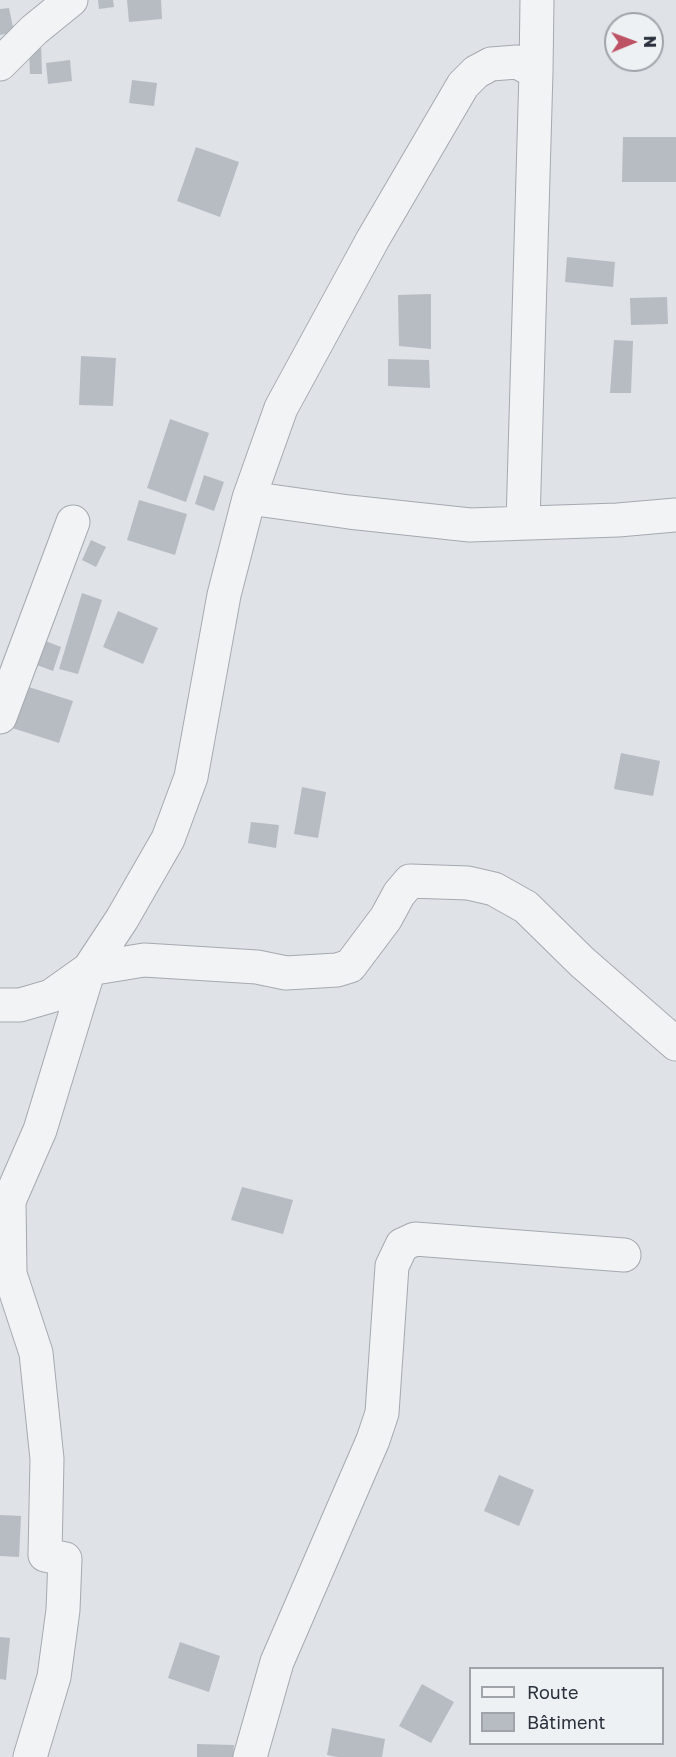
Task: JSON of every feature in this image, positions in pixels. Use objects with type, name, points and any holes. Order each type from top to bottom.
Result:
[{"type":"street","points":[[0,64],[34,30],[71,0]]},
{"type":"street","points":[[523,523],[537,0]]},
{"type":"street","points":[[30,1757],[54,1677],[63,1610],[65,1560],[45,1556],[47,1459],[36,1353],[10,1274],[9,1201],[40,1130],[89,969],[122,919],[168,839],[190,777],[222,607],[249,498],[281,408],[373,239],[463,85],[476,72],[491,64],[517,62],[536,72]]},
{"type":"street","points":[[249,498],[470,525],[618,520],[676,515]]},
{"type":"street","points":[[0,717],[73,522]]},
{"type":"street","points":[[0,1005],[20,1005],[51,996],[89,969],[144,960],[257,967],[286,973],[337,970],[350,966],[410,881],[468,883],[494,889],[526,907],[582,962],[676,1044]]},
{"type":"street","points":[[250,1757],[277,1662],[373,1440],[382,1413],[392,1266],[402,1245],[415,1239],[624,1255]]},
{"type":"building","points":[[98,0],[113,0],[114,7],[99,9]]},
{"type":"building","points":[[127,0],[161,0],[162,19],[129,22]]},
{"type":"building","points":[[9,8],[14,32],[0,35],[0,9]]},
{"type":"building","points":[[41,45],[42,74],[30,74],[29,50]]},
{"type":"building","points":[[70,60],[72,81],[48,84],[46,63]]},
{"type":"building","points":[[132,80],[157,83],[154,106],[129,103]]},
{"type":"building","points":[[623,137],[676,137],[676,182],[622,182]]},
{"type":"building","points":[[196,147],[239,162],[220,217],[177,201]]},
{"type":"building","points":[[567,257],[615,262],[613,287],[565,282]]},
{"type":"building","points":[[431,294],[431,349],[399,346],[398,295]]},
{"type":"building","points":[[667,297],[668,324],[631,325],[630,298]]},
{"type":"building","points":[[614,340],[633,341],[631,393],[610,393]]},
{"type":"building","points":[[81,356],[116,358],[113,406],[79,405]]},
{"type":"building","points":[[388,359],[429,360],[430,388],[388,386]]},
{"type":"building","points":[[170,419],[209,433],[186,502],[147,488]]},
{"type":"building","points":[[204,475],[224,482],[214,511],[195,504]]},
{"type":"building","points":[[139,500],[187,514],[175,555],[127,540]]},
{"type":"building","points":[[91,540],[106,547],[96,567],[82,560]]},
{"type":"building","points":[[82,593],[102,600],[78,674],[59,669]]},
{"type":"building","points":[[118,611],[158,628],[143,664],[103,647]]},
{"type":"building","points":[[35,637],[61,647],[53,671],[26,661]]},
{"type":"building","points":[[16,683],[73,701],[59,743],[3,725]]},
{"type":"building","points":[[621,753],[660,761],[653,796],[614,789]]},
{"type":"building","points":[[302,787],[326,792],[318,838],[294,834]]},
{"type":"building","points":[[251,822],[279,825],[276,848],[248,843]]},
{"type":"building","points":[[242,1187],[293,1200],[283,1234],[231,1220]]},
{"type":"building","points":[[499,1475],[534,1490],[519,1526],[484,1511]]},
{"type":"building","points":[[0,1515],[21,1516],[19,1557],[0,1556]]},
{"type":"building","points":[[0,1637],[10,1638],[6,1680],[0,1679]]},
{"type":"building","points":[[180,1642],[220,1656],[209,1692],[168,1678]]},
{"type":"building","points":[[422,1684],[454,1702],[431,1743],[399,1726]]},
{"type":"building","points":[[332,1728],[385,1739],[382,1757],[327,1755]]},
{"type":"building","points":[[197,1744],[234,1745],[233,1757],[197,1757]]}]
